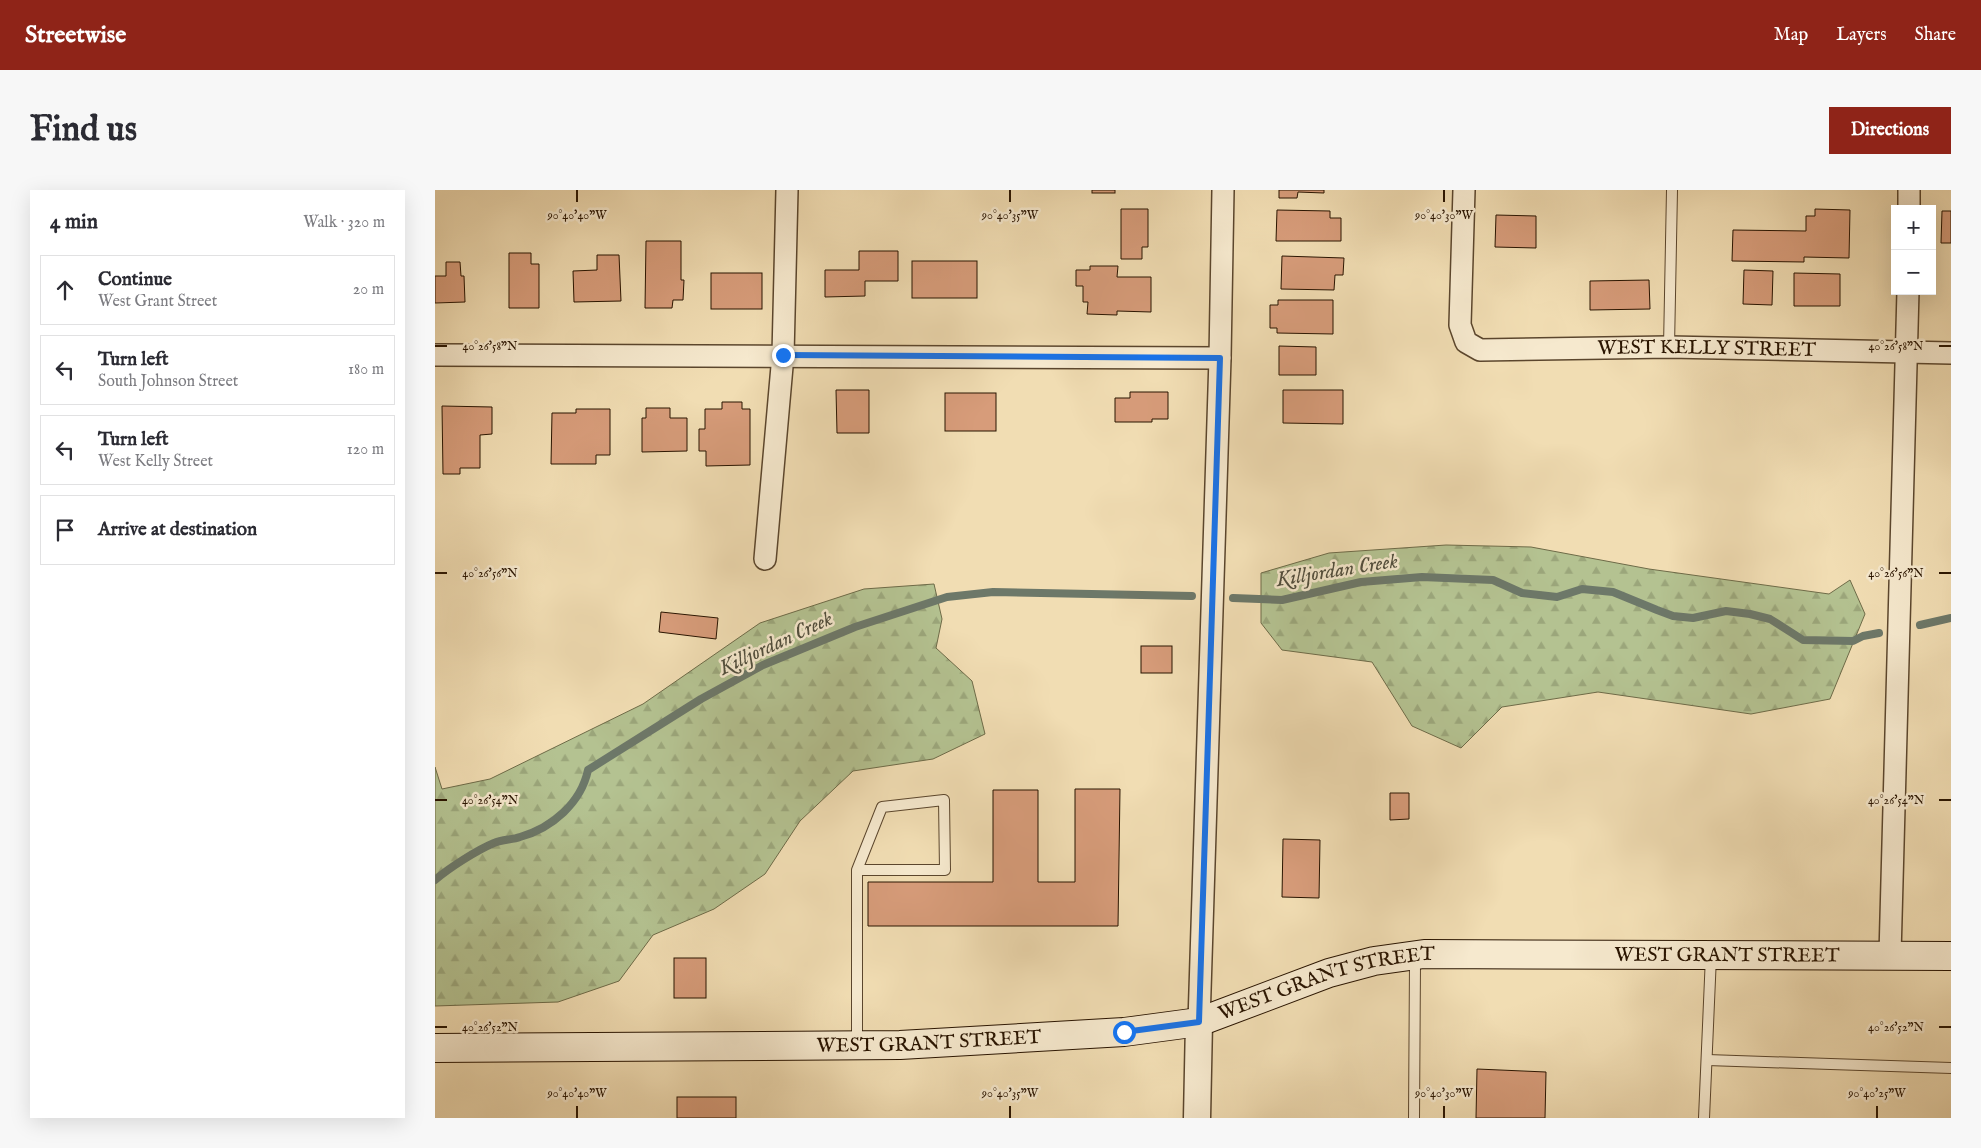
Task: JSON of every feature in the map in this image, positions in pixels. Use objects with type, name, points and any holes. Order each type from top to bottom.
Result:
[{"type":"main road","name":"WEST GRANT STREET","points":[[435,1048],[857,1045],[1124,1032],[1199,1022],[1329,973],[1373,961],[1412,955],[1951,956]]},
{"type":"street","points":[[765,559],[783,355],[787,190]]},
{"type":"street","points":[[1197,1118],[1220,358],[1223,190]]},
{"type":"street","name":"WEST KELLY STREET","points":[[1464,190],[1460,325],[1466,342],[1480,350],[1669,347],[1951,353]]},
{"type":"street","points":[[1909,190],[1909,205]]},
{"type":"street","points":[[1890,956],[1908,295]]},
{"type":"street","points":[[435,355],[1220,358]]},
{"type":"lane","points":[[1669,347],[1672,190]]},
{"type":"lane","points":[[857,870],[945,870],[945,800],[882,807],[857,870],[857,1045]]},
{"type":"lane","points":[[1412,955],[1415,963],[1414,1118]]},
{"type":"lane","points":[[1704,1118],[1711,955]]},
{"type":"lane","points":[[1707,1060],[1951,1068]]},
{"type":"green space","points":[[1446,545],[1531,547],[1649,569],[1829,594],[1850,580],[1865,614],[1830,699],[1751,714],[1598,692],[1502,707],[1461,748],[1412,726],[1372,662],[1282,650],[1261,623],[1261,573],[1329,553]]},
{"type":"green space","points":[[934,584],[942,619],[936,648],[972,681],[985,734],[933,759],[853,771],[800,821],[765,874],[714,909],[653,935],[619,981],[558,1002],[435,1006],[435,767],[442,789],[490,779],[643,704],[760,623],[864,589]]},
{"type":"building","points":[[1092,190],[1115,190],[1115,193],[1092,193]]},
{"type":"building","points":[[1279,190],[1324,190],[1324,193],[1298,192],[1297,198],[1279,198]]},
{"type":"building","points":[[1121,209],[1148,209],[1148,247],[1142,247],[1142,259],[1121,259]]},
{"type":"building","points":[[1815,209],[1850,210],[1849,258],[1804,257],[1804,262],[1732,261],[1733,230],[1806,231],[1806,216],[1815,216]]},
{"type":"building","points":[[1277,210],[1330,211],[1330,218],[1341,218],[1341,241],[1276,241]]},
{"type":"building","points":[[1942,211],[1951,211],[1951,243],[1941,243]]},
{"type":"building","points":[[1496,215],[1536,216],[1536,248],[1495,247]]},
{"type":"building","points":[[646,241],[681,241],[681,280],[684,280],[683,300],[673,300],[672,308],[645,308]]},
{"type":"building","points":[[859,251],[898,251],[898,281],[865,281],[865,296],[825,297],[825,270],[859,270]]},
{"type":"building","points":[[509,253],[531,253],[531,264],[539,264],[539,308],[509,308]]},
{"type":"building","points":[[597,255],[619,255],[621,301],[574,302],[573,271],[597,270]]},
{"type":"building","points":[[1282,256],[1344,258],[1343,275],[1335,275],[1334,290],[1281,289]]},
{"type":"building","points":[[912,261],[977,261],[977,298],[912,298]]},
{"type":"building","points":[[446,262],[460,262],[461,276],[464,276],[465,302],[435,303],[435,276],[446,276]]},
{"type":"building","points":[[1090,266],[1118,266],[1117,277],[1151,277],[1151,312],[1117,311],[1117,315],[1087,314],[1088,302],[1083,302],[1083,286],[1076,286],[1076,270],[1090,270]]},
{"type":"building","points":[[1744,270],[1773,271],[1772,305],[1743,304]]},
{"type":"building","points":[[711,273],[762,273],[762,309],[711,309]]},
{"type":"building","points":[[1794,273],[1840,274],[1840,306],[1794,306]]},
{"type":"building","points":[[1649,280],[1650,309],[1590,310],[1590,281]]},
{"type":"building","points":[[1278,300],[1333,300],[1333,334],[1277,333],[1277,328],[1270,328],[1270,305],[1278,305]]},
{"type":"building","points":[[1279,346],[1316,347],[1316,375],[1279,375]]},
{"type":"building","points":[[836,390],[869,390],[869,433],[837,433]]},
{"type":"building","points":[[1283,390],[1343,390],[1343,424],[1283,423]]},
{"type":"building","points":[[1130,392],[1168,392],[1168,419],[1152,419],[1152,422],[1115,422],[1115,398],[1130,398]]},
{"type":"building","points":[[945,393],[996,393],[996,431],[945,431]]},
{"type":"building","points":[[722,402],[742,402],[742,409],[750,409],[750,465],[706,466],[706,451],[699,451],[699,429],[705,429],[705,409],[722,409]]},
{"type":"building","points":[[442,406],[492,407],[492,434],[480,435],[480,468],[460,468],[460,474],[443,474]]},
{"type":"building","points":[[646,408],[670,408],[670,418],[687,418],[687,451],[642,452],[642,418],[646,418]]},
{"type":"building","points":[[576,409],[610,409],[610,455],[596,455],[596,464],[551,464],[552,413],[576,413]]},
{"type":"building","points":[[661,612],[718,618],[716,639],[659,632]]},
{"type":"building","points":[[1141,646],[1172,646],[1172,673],[1141,673]]},
{"type":"building","points":[[1075,789],[1120,789],[1118,926],[868,926],[868,882],[993,882],[993,790],[1038,790],[1038,882],[1075,882]]},
{"type":"building","points":[[1390,793],[1409,793],[1409,819],[1390,820]]},
{"type":"building","points":[[1283,839],[1320,840],[1319,898],[1282,897]]},
{"type":"building","points":[[674,958],[706,958],[706,998],[674,998]]},
{"type":"building","points":[[1477,1069],[1546,1072],[1545,1118],[1476,1118]]},
{"type":"building","points":[[677,1097],[736,1097],[736,1118],[677,1118]]},
{"type":"waterway","name":"Killjordan Creek","points":[[1233,598],[1282,600],[1361,582],[1422,577],[1493,580],[1522,593],[1557,597],[1582,589],[1613,592],[1673,616],[1693,618],[1726,611],[1750,614],[1770,619],[1803,640],[1853,641],[1863,636],[1879,633]]},
{"type":"waterway","name":"Killjordan Creek","points":[[435,880],[487,846],[532,833],[554,821],[579,793],[588,770],[701,699],[763,665],[855,627],[947,597],[993,592],[1192,596]]},
{"type":"waterway","name":"Killjordan Creek","points":[[1920,625],[1951,618]]},
{"type":"route","points":[[783,355],[1220,358],[1199,1022],[1124,1032]]}]
